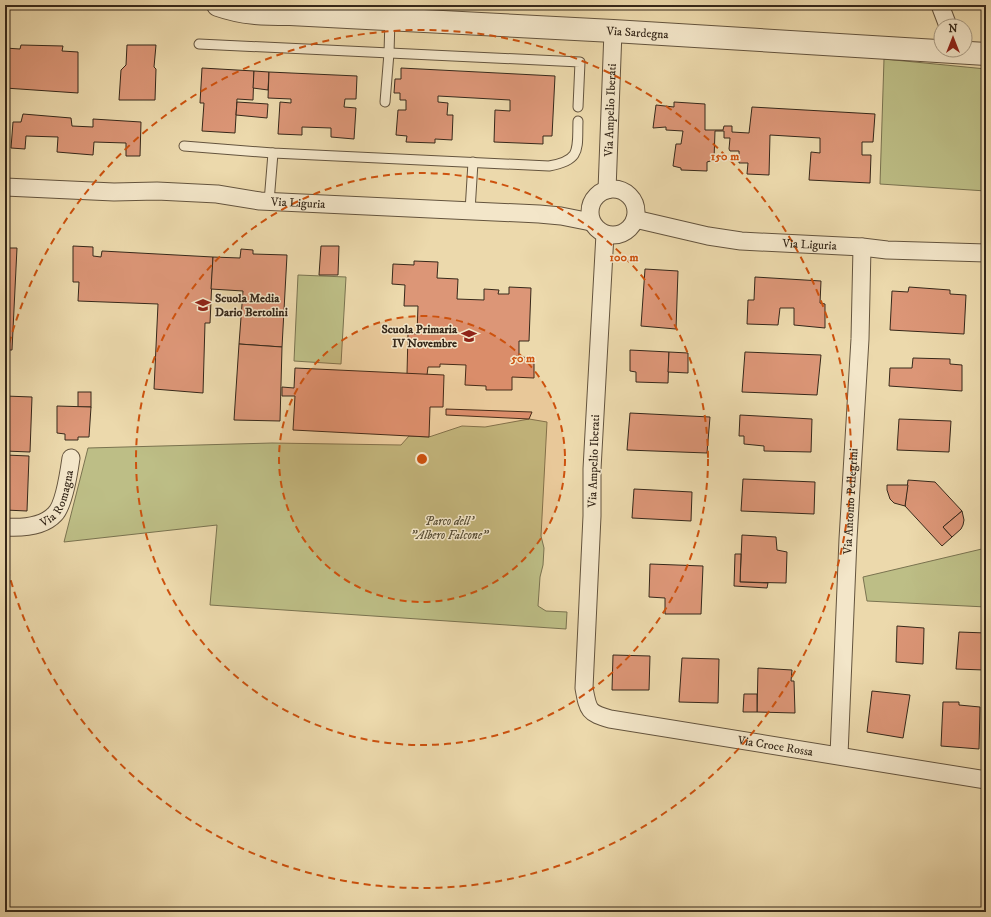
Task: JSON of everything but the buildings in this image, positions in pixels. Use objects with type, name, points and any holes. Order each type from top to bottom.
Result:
[{"type":"street","name":"Via Sardegna","points":[[218,5],[257,14],[290,14],[390,19],[933,50]]},
{"type":"street","name":"Via Sardegna","points":[[267,5],[290,14]]},
{"type":"street","points":[[940,5],[945,18]]},
{"type":"street","name":"Via Ampelio Iberati","points":[[607,190],[613,31]]},
{"type":"street","name":"Via Sardegna","points":[[973,53],[986,54]]},
{"type":"street","name":"Via Liguria","points":[[5,187],[114,192],[157,191],[217,194],[269,202],[539,214],[561,216],[591,222]]},
{"type":"street","points":[[607,190],[621,190],[632,199],[636,212],[635,220],[632,226],[619,235],[612,236],[604,234],[591,222],[589,210],[591,203],[600,192],[607,190]]},
{"type":"street","name":"Via Liguria","points":[[635,220],[708,236],[742,241],[862,247],[887,250],[986,253]]},
{"type":"street","name":"Via Ampelio Iberati","points":[[584,688],[592,524],[592,469],[604,234]]},
{"type":"street","name":"Via Antonio Pellegrini","points":[[839,755],[849,524],[860,338],[862,247]]},
{"type":"street","name":"Via Romagna","points":[[5,527],[18,528],[37,525],[56,514],[65,491],[71,458]]},
{"type":"street","name":"Via Croce Rossa","points":[[584,688],[586,703],[591,712],[598,716],[610,719],[986,780]]},
{"type":"lane","points":[[385,102],[390,19]]},
{"type":"lane","points":[[198,44],[580,62],[578,107]]},
{"type":"lane","points":[[184,146],[273,153],[549,166],[560,164],[570,159],[577,151],[578,122]]},
{"type":"lane","points":[[269,202],[273,153]]},
{"type":"lane","points":[[470,211],[473,162]]},
{"type":"green space","points":[[884,59],[986,69],[986,191],[880,184]]},
{"type":"green space","points":[[298,275],[346,277],[341,364],[294,361]]},
{"type":"green space","name":"Parco dell' \"Albero Falcone\"","points":[[529,419],[547,422],[541,536],[544,548],[538,606],[546,611],[567,612],[566,629],[210,605],[217,525],[64,542],[88,448],[272,443],[401,445],[409,436],[429,437],[462,426],[485,427]]},
{"type":"green space","points":[[986,548],[986,607],[867,601],[863,577]]},
{"type":"place","name":"Scuola Media Dario Bertolini","points":[[203,305]]},
{"type":"place","name":"Scuola Primaria IV Novembre","points":[[469,336]]}]
